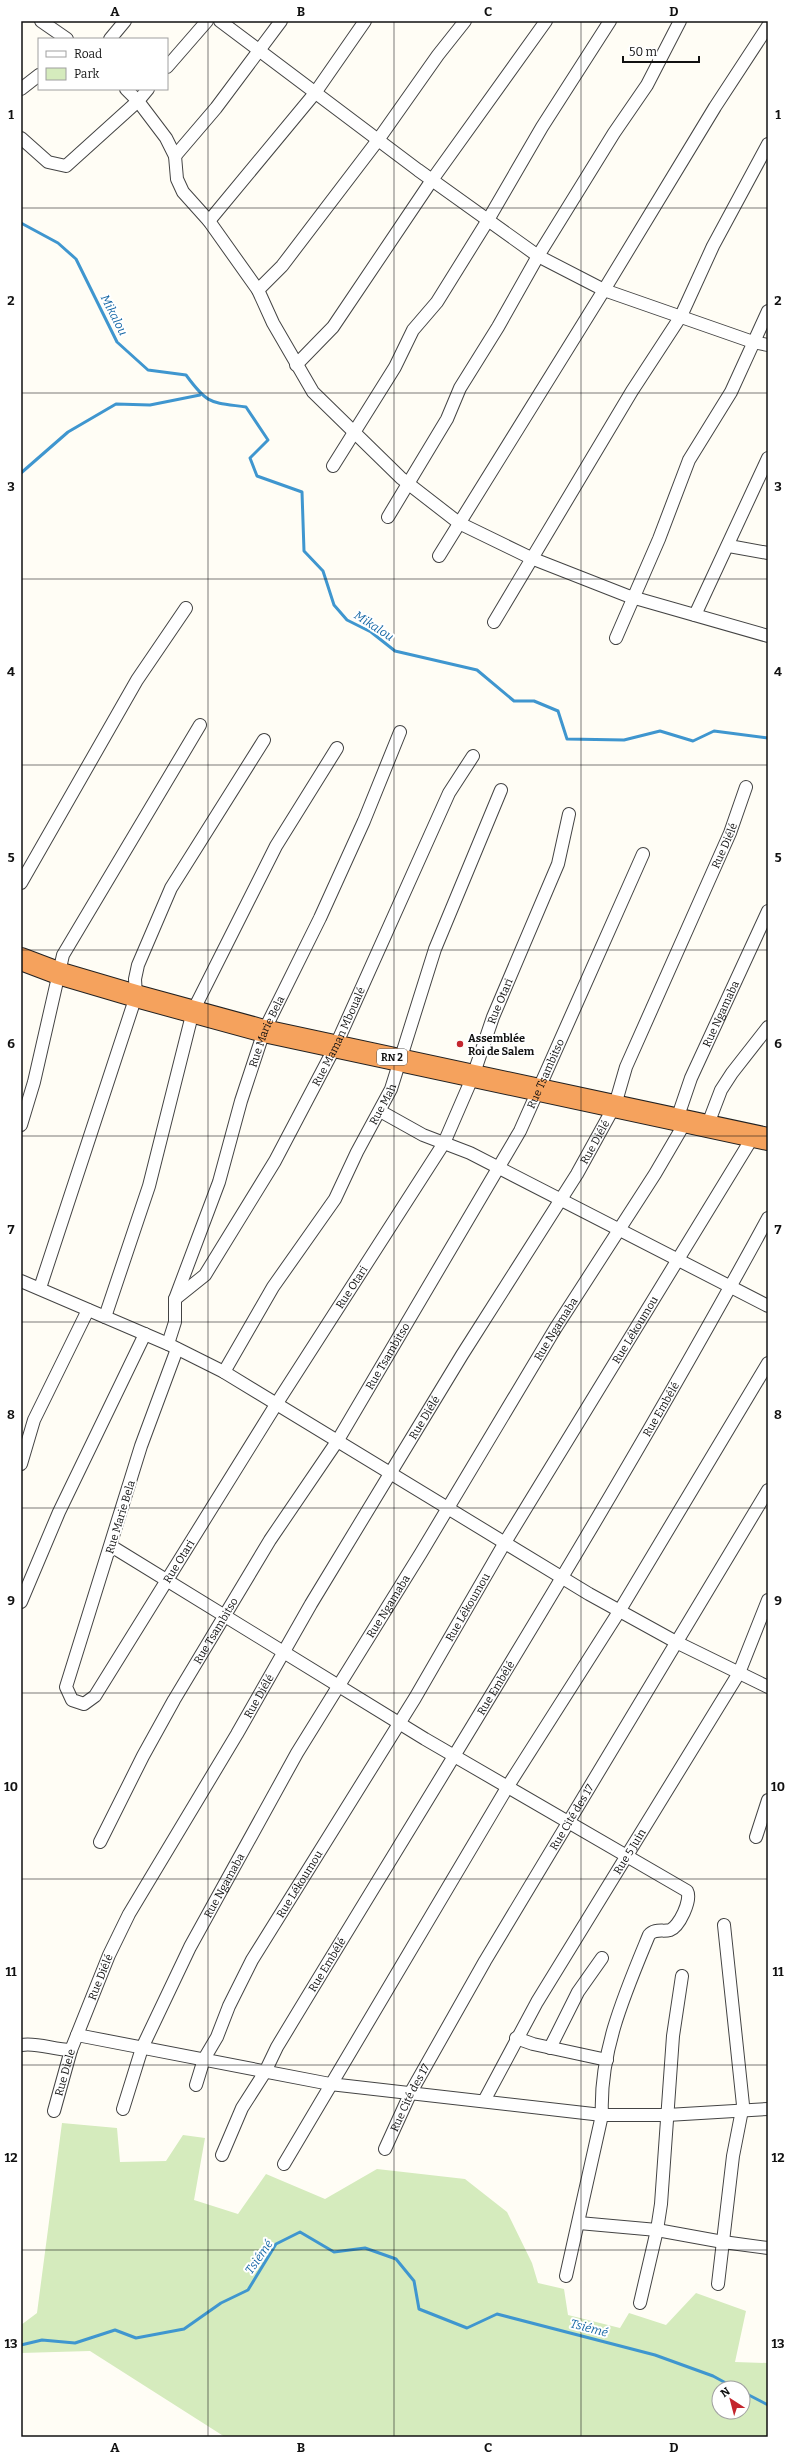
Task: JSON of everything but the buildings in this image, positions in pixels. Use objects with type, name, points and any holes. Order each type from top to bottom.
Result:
[{"type":"highway","name":"RN 2","points":[[21,959],[58,973],[264,1031],[401,1058],[473,1076],[539,1088],[682,1120],[763,1136]]},
{"type":"street","points":[[111,38],[124,21]]},
{"type":"street","points":[[168,66],[207,21]]},
{"type":"street","points":[[220,21],[259,52],[432,180],[538,256],[604,290],[753,342],[768,345]]},
{"type":"street","points":[[175,156],[216,108],[281,21]]},
{"type":"street","points":[[209,221],[315,93],[366,21]]},
{"type":"street","points":[[258,290],[282,266],[378,140],[438,55],[465,21]]},
{"type":"street","points":[[296,365],[332,327],[432,180],[546,21]]},
{"type":"street","points":[[333,466],[395,367],[413,330],[437,302],[488,220],[542,127],[610,21]]},
{"type":"street","points":[[388,517],[409,484],[446,419],[460,388],[498,327],[538,256],[614,133],[647,85],[680,21]]},
{"type":"street","points":[[49,23],[66,38]]},
{"type":"street","points":[[439,556],[604,290],[715,107],[768,26]]},
{"type":"street","points":[[21,89],[38,76]]},
{"type":"street","points":[[127,90],[138,101],[166,138],[175,156],[178,179],[183,192],[209,221],[258,290],[296,365],[312,392],[409,484],[459,523],[531,558],[633,597],[768,636]]},
{"type":"street","points":[[21,138],[48,162],[66,166],[138,101],[147,90]]},
{"type":"street","points":[[494,622],[632,390],[681,316],[713,246],[768,144]]},
{"type":"street","points":[[616,638],[660,539],[690,460],[731,392],[768,310]]},
{"type":"street","points":[[695,615],[729,546],[768,458]]},
{"type":"street","points":[[729,546],[768,553]]},
{"type":"street","points":[[21,883],[137,680],[186,608]]},
{"type":"street","points":[[21,1125],[34,1082],[63,956],[200,725]]},
{"type":"street","name":"Rue Marie Bela","points":[[66,1687],[172,1347],[175,1322],[175,1299],[219,1182],[241,1101],[264,1031],[320,918],[364,821],[400,732]]},
{"type":"street","points":[[40,1288],[136,996],[135,979],[138,965],[170,888],[264,740]]},
{"type":"street","points":[[105,1317],[149,1186],[193,1011],[276,846],[337,748]]},
{"type":"street","name":"Rue Maman Mboualé","points":[[175,1299],[205,1274],[276,1161],[336,1045],[449,793],[473,756]]},
{"type":"street","name":"Rue Diélé","points":[[77,2035],[109,1955],[129,1914],[462,1355],[561,1201],[615,1105],[626,1067],[730,833],[746,787]]},
{"type":"street","name":"Rue Mah","points":[[224,1372],[273,1287],[335,1199],[357,1152],[391,1089],[435,949],[501,790]]},
{"type":"street","name":"Rue Otari","points":[[66,1687],[72,1700],[77,1702],[84,1704],[94,1696],[277,1403],[444,1142],[473,1076],[496,1010],[558,864],[568,814]]},
{"type":"street","name":"Rue Tsambitso","points":[[100,1842],[143,1756],[270,1540],[338,1440],[520,1131],[643,854]]},
{"type":"street","name":"Rue Ngamaba","points":[[123,2109],[142,2048],[190,1947],[246,1843],[297,1753],[447,1509],[551,1335],[619,1230],[682,1120],[691,1078],[768,911]]},
{"type":"street","points":[[708,1124],[721,1090],[732,1073],[768,1027]]},
{"type":"street","points":[[380,1111],[411,1129],[444,1142],[499,1168],[768,1306]]},
{"type":"street","name":"Rue Lékoumou","points":[[196,2085],[204,2059],[217,2038],[229,2006],[252,1960],[399,1722],[504,1544],[679,1259],[763,1136]]},
{"type":"street","name":"Rue Embélé","points":[[222,2155],[242,2108],[265,2072],[277,2047],[560,1578],[731,1287],[768,1218]]},
{"type":"street","points":[[22,1285],[40,1288],[145,1334],[224,1372],[338,1440],[390,1474],[560,1578],[676,1642],[768,1687]]},
{"type":"street","points":[[21,1464],[34,1420],[88,1310]]},
{"type":"street","points":[[21,1602],[59,1512],[145,1334]]},
{"type":"street","points":[[284,2164],[330,2084],[508,1786],[620,1610],[768,1363]]},
{"type":"street","name":"Rue Cité des 17","points":[[384,2149],[410,2092],[485,1961],[768,1490]]},
{"type":"street","points":[[111,1546],[399,1722],[569,1823],[683,1887],[690,1895],[690,1900],[672,1929],[654,1931],[649,1935],[620,2005],[607,2051],[607,2060],[601,2095],[602,2115],[566,2276]]},
{"type":"street","name":"Rue 5 Juin","points":[[484,2101],[516,2038],[739,1673],[768,1600]]},
{"type":"street","points":[[756,1837],[768,1800]]},
{"type":"street","points":[[718,2284],[733,2156],[742,2110],[742,2095],[724,1925]]},
{"type":"street","points":[[550,2048],[578,1992],[602,1958]]},
{"type":"street","points":[[640,2303],[657,2230],[673,2036],[682,1976]]},
{"type":"street","points":[[77,2035],[330,2084],[602,2115],[667,2115],[768,2109]]},
{"type":"street","name":"Rue Diele","points":[[54,2111],[71,2050],[77,2035]]},
{"type":"street","points":[[516,2038],[550,2048],[607,2060]]},
{"type":"street","points":[[21,2044],[30,2043],[56,2050],[71,2050]]},
{"type":"street","points":[[579,2223],[657,2230],[768,2248]]},
{"type":"green space","points":[[62,2123],[117,2128],[120,2162],[166,2161],[183,2135],[205,2138],[194,2200],[238,2214],[266,2174],[325,2199],[377,2169],[465,2179],[507,2212],[532,2263],[538,2283],[564,2289],[568,2315],[620,2328],[629,2313],[666,2325],[696,2293],[746,2311],[735,2362],[768,2363],[768,2437],[225,2437],[90,2351],[21,2353],[21,2325],[37,2313]]},
{"type":"waterway","name":"Mikalou","points":[[21,223],[58,243],[76,259],[117,342],[148,370],[186,375],[193,385],[205,397],[217,403],[246,407],[268,440],[250,458],[257,476],[302,492],[304,551],[323,571],[334,605],[347,620],[371,632],[395,651],[477,670],[514,701],[534,701],[558,711],[567,739],[624,740],[660,731],[693,741],[714,731],[768,738]]},
{"type":"waterway","points":[[21,473],[68,432],[116,404],[150,405],[200,395]]},
{"type":"waterway","name":"Tsiémé","points":[[21,2345],[42,2340],[75,2343],[115,2330],[136,2338],[184,2329],[221,2303],[248,2290],[276,2244],[300,2232],[334,2252],[365,2248],[396,2259],[414,2281],[419,2309],[467,2328],[497,2314],[655,2355],[720,2380]]},
{"type":"waterway","name":"Tsiémé","points":[[751,2396],[768,2405]]},
{"type":"place","name":"Assemblée Roi de Salem","points":[[460,1044]]}]
